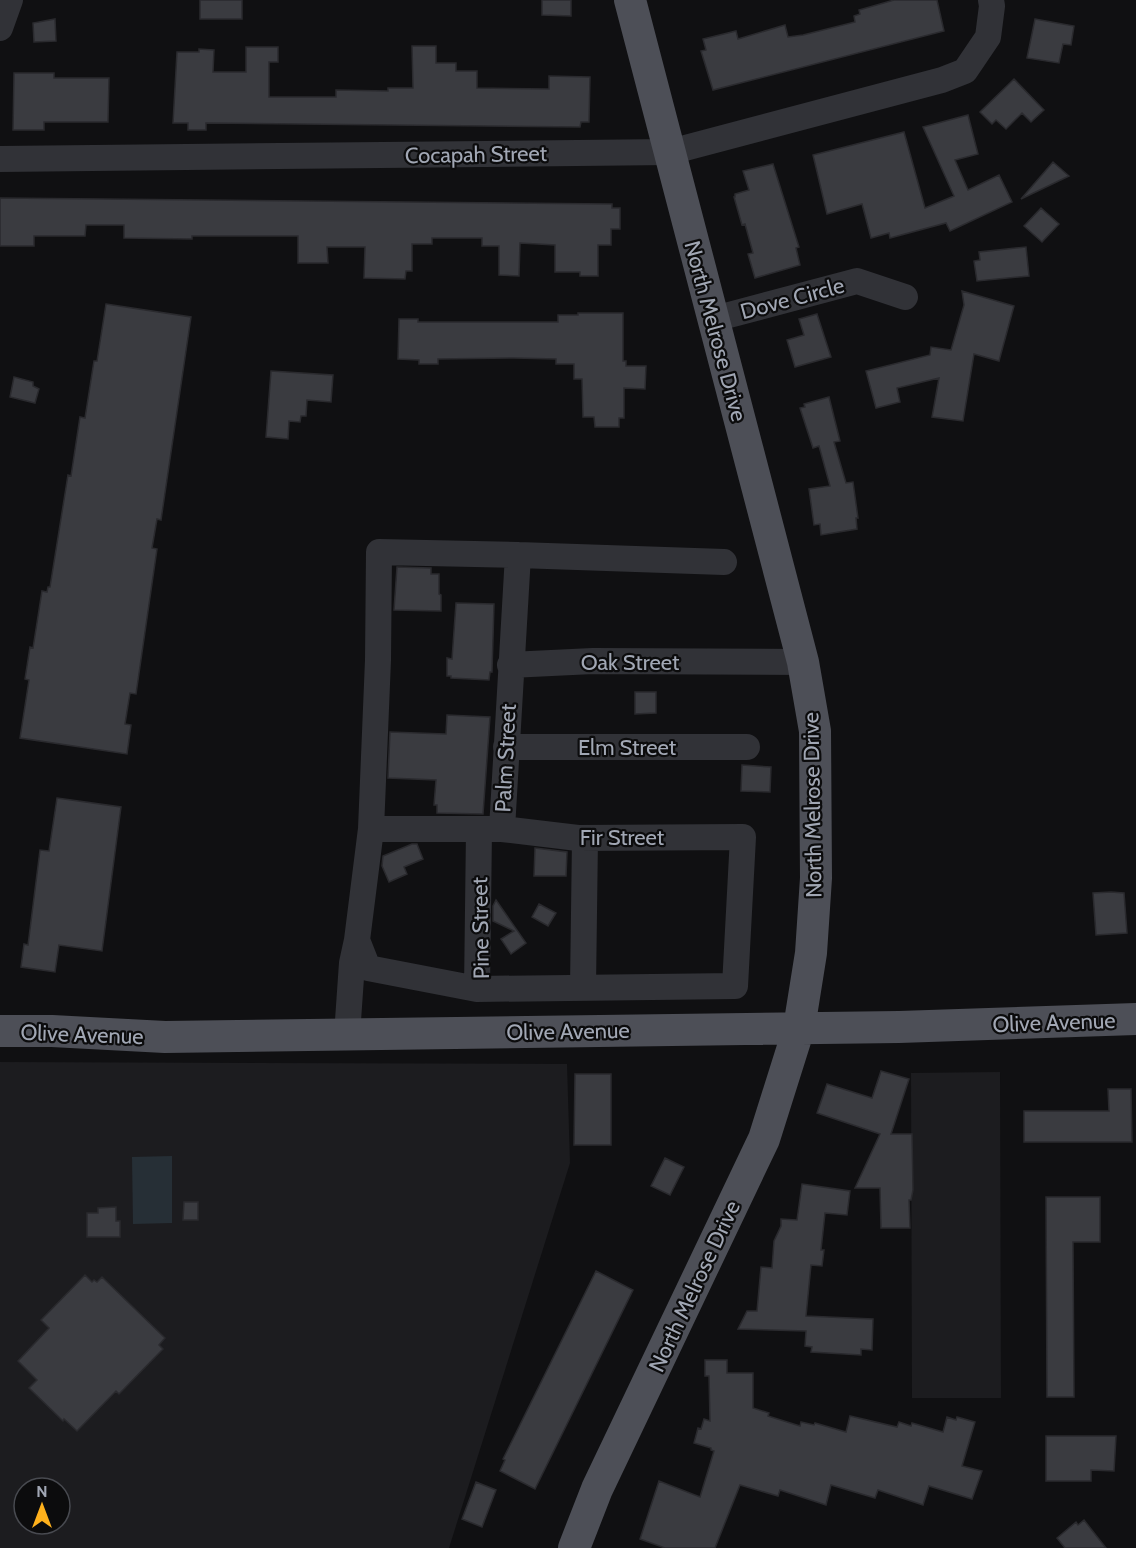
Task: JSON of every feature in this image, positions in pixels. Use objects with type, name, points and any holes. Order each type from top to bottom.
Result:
[{"type":"main road","name":"North Melrose Drive","points":[[574,1548],[597,1489],[764,1139],[799,1028],[811,953],[816,878],[815,731],[803,662],[630,0]]},
{"type":"main road","name":"Olive Avenue","points":[[0,1031],[52,1031],[142,1037],[347,1035],[899,1028],[1136,1019]]},
{"type":"street","points":[[0,28],[10,0]]},
{"type":"street","name":"Cocapah Street","points":[[0,159],[670,152],[965,72],[988,37],[991,0]]},
{"type":"street","name":"Dove Circle","points":[[714,319],[857,282],[905,297]]},
{"type":"street","points":[[347,1035],[352,963],[371,829],[378,660],[379,552],[724,562]]},
{"type":"street","name":"Palm Street","points":[[490,830],[506,747],[518,555]]},
{"type":"street","name":"Oak Street","points":[[510,665],[593,661],[803,662]]},
{"type":"street","name":"Elm Street","points":[[506,747],[747,747]]},
{"type":"street","points":[[371,829],[490,830]]},
{"type":"street","name":"Fir Street","points":[[490,830],[585,838],[743,837],[735,986]]},
{"type":"street","name":"Pine Street","points":[[490,830],[477,988],[735,986]]},
{"type":"street","points":[[583,987],[585,838]]},
{"type":"street","points":[[357,940],[368,968],[477,988]]},
{"type":"shaded area","points":[[0,1062],[567,1064],[570,1163],[449,1548],[0,1548]]},
{"type":"shaded area","points":[[1000,1072],[1001,1398],[912,1398],[911,1073]]},
{"type":"shaded area","points":[[172,1156],[172,1223],[133,1224],[132,1157]]},
{"type":"building","points":[[200,0],[242,0],[242,19],[200,19]]},
{"type":"building","points":[[542,0],[571,0],[571,16],[542,15]]},
{"type":"building","points":[[894,0],[937,0],[944,31],[713,90],[701,51],[706,50],[703,39],[736,31],[738,39],[785,25],[788,37],[803,35],[855,22],[854,16],[860,14],[859,10]]},
{"type":"building","points":[[55,19],[56,41],[34,42],[33,23]]},
{"type":"building","points":[[1035,19],[1074,26],[1071,45],[1063,44],[1059,63],[1027,58]]},
{"type":"building","points":[[412,46],[436,46],[436,63],[456,63],[456,71],[477,71],[477,88],[549,89],[549,76],[590,77],[589,122],[581,122],[580,127],[206,123],[206,130],[188,130],[188,123],[173,123],[177,52],[199,52],[199,49],[214,50],[213,72],[246,72],[246,47],[278,47],[278,62],[269,62],[269,97],[336,97],[336,90],[388,91],[388,88],[413,88]]},
{"type":"building","points":[[14,73],[54,73],[54,78],[109,78],[108,122],[44,122],[44,130],[13,130]]},
{"type":"building","points":[[1014,79],[1044,110],[1031,122],[1022,113],[1006,129],[996,120],[992,124],[980,112]]},
{"type":"building","points":[[968,115],[978,154],[955,160],[968,190],[999,175],[1012,202],[950,231],[946,223],[890,238],[889,233],[871,238],[862,204],[827,214],[813,155],[904,132],[925,208],[954,196],[923,127]]},
{"type":"building","points":[[1053,162],[1069,176],[1021,199]]},
{"type":"building","points":[[773,164],[799,247],[796,248],[800,265],[755,278],[748,254],[753,253],[734,197],[735,194],[749,190],[743,171]]},
{"type":"building","points":[[0,198],[612,204],[612,208],[620,208],[620,229],[611,229],[611,245],[598,245],[598,276],[580,276],[580,272],[555,272],[555,245],[520,243],[519,276],[499,275],[499,246],[482,246],[482,238],[432,238],[432,244],[412,244],[412,271],[406,271],[405,279],[364,278],[365,247],[327,247],[328,263],[298,263],[298,236],[124,238],[124,225],[86,225],[85,236],[34,236],[34,246],[0,246]]},
{"type":"building","points":[[1041,208],[1059,224],[1042,242],[1024,226]]},
{"type":"building","points":[[1026,247],[1029,276],[977,281],[974,261],[980,260],[979,252]]},
{"type":"building","points":[[962,291],[1014,306],[999,361],[974,354],[963,421],[932,417],[939,378],[897,388],[900,402],[876,408],[866,371],[930,355],[931,347],[951,350],[964,305]]},
{"type":"building","points":[[106,304],[191,317],[161,520],[157,519],[152,548],[157,549],[136,694],[130,693],[125,724],[131,725],[127,754],[20,738],[29,680],[25,679],[30,647],[33,648],[42,591],[47,592],[50,587],[68,475],[71,476],[80,417],[85,418]]},
{"type":"building","points":[[578,313],[623,313],[623,361],[626,361],[626,366],[646,366],[645,389],[624,388],[624,418],[619,418],[619,427],[595,427],[594,417],[583,417],[582,379],[574,379],[574,364],[556,364],[556,359],[438,359],[438,364],[419,364],[419,360],[398,359],[399,319],[418,319],[418,322],[558,322],[558,315],[578,315]]},
{"type":"building","points":[[817,314],[831,357],[795,367],[787,340],[804,335],[799,319]]},
{"type":"building","points":[[271,371],[333,375],[331,402],[307,400],[306,416],[301,416],[300,422],[289,421],[288,439],[266,437]]},
{"type":"building","points":[[14,377],[33,382],[33,386],[39,389],[35,403],[10,397]]},
{"type":"building","points":[[829,397],[840,441],[834,442],[846,483],[853,482],[858,518],[856,518],[857,529],[821,535],[820,524],[814,525],[809,489],[830,486],[819,446],[813,448],[800,408],[805,407],[804,404]]},
{"type":"building","points":[[397,567],[431,568],[431,574],[439,574],[441,611],[394,610]]},
{"type":"building","points":[[456,603],[494,604],[492,672],[490,672],[489,680],[447,676],[447,658],[452,659]]},
{"type":"building","points":[[635,692],[656,692],[656,713],[635,714]]},
{"type":"building","points":[[447,715],[490,717],[483,814],[437,813],[437,805],[434,805],[436,780],[388,778],[390,732],[446,734]]},
{"type":"building","points":[[742,765],[771,767],[770,792],[741,791]]},
{"type":"building","points":[[57,798],[121,807],[102,951],[59,945],[55,972],[21,967],[24,944],[28,945],[40,850],[49,851]]},
{"type":"building","points":[[417,844],[423,859],[404,867],[407,874],[389,882],[382,866],[383,856]]},
{"type":"building","points":[[535,848],[567,852],[566,876],[534,876]]},
{"type":"building","points":[[1093,893],[1124,893],[1127,933],[1096,935]]},
{"type":"building","points":[[496,900],[526,943],[511,954],[501,939],[514,931],[493,921],[493,906]]},
{"type":"building","points":[[539,904],[556,913],[548,926],[532,917]]},
{"type":"building","points":[[881,1071],[909,1079],[891,1134],[912,1134],[913,1190],[911,1200],[909,1200],[910,1228],[881,1228],[880,1188],[855,1188],[880,1134],[817,1113],[827,1084],[872,1098]]},
{"type":"building","points":[[575,1074],[611,1074],[611,1145],[574,1145]]},
{"type":"building","points":[[1108,1089],[1131,1089],[1132,1142],[1024,1142],[1024,1111],[1109,1111]]},
{"type":"building","points":[[665,1158],[684,1167],[670,1195],[651,1186]]},
{"type":"building","points":[[802,1184],[850,1191],[847,1215],[825,1213],[821,1250],[824,1250],[822,1266],[811,1265],[806,1316],[873,1319],[872,1350],[861,1349],[861,1355],[811,1352],[812,1347],[805,1346],[806,1331],[738,1329],[747,1311],[757,1311],[761,1267],[772,1268],[774,1241],[781,1226],[781,1219],[797,1220]]},
{"type":"building","points":[[1046,1197],[1100,1197],[1100,1242],[1073,1242],[1074,1397],[1047,1397]]},
{"type":"building","points":[[184,1202],[198,1202],[198,1220],[183,1220]]},
{"type":"building","points":[[116,1207],[116,1221],[120,1221],[120,1237],[87,1237],[87,1213],[98,1213],[98,1208]]},
{"type":"building","points":[[596,1271],[633,1290],[535,1489],[500,1471],[505,1460],[503,1459]]},
{"type":"building","points":[[85,1275],[92,1282],[94,1280],[97,1282],[102,1277],[165,1338],[159,1345],[163,1349],[119,1394],[116,1391],[77,1431],[64,1419],[63,1421],[29,1388],[37,1380],[18,1361],[49,1328],[41,1320]]},
{"type":"building","points":[[705,1360],[727,1360],[727,1373],[753,1373],[753,1408],[769,1413],[768,1416],[800,1426],[801,1422],[814,1425],[815,1423],[846,1432],[850,1416],[897,1427],[899,1422],[911,1426],[912,1423],[943,1432],[947,1417],[975,1422],[962,1466],[982,1471],[972,1499],[929,1486],[923,1505],[878,1490],[875,1498],[831,1485],[826,1505],[780,1490],[778,1496],[740,1485],[715,1548],[665,1548],[640,1539],[659,1481],[700,1497],[714,1451],[694,1443],[698,1428],[701,1429],[704,1419],[710,1421],[709,1376],[705,1376]]},
{"type":"building","points":[[1046,1436],[1116,1436],[1114,1471],[1091,1470],[1091,1481],[1046,1481]]},
{"type":"building","points":[[476,1482],[496,1490],[482,1527],[462,1519]]},
{"type":"building","points":[[1084,1520],[1106,1548],[1065,1548],[1057,1538],[1076,1522],[1078,1525]]}]
